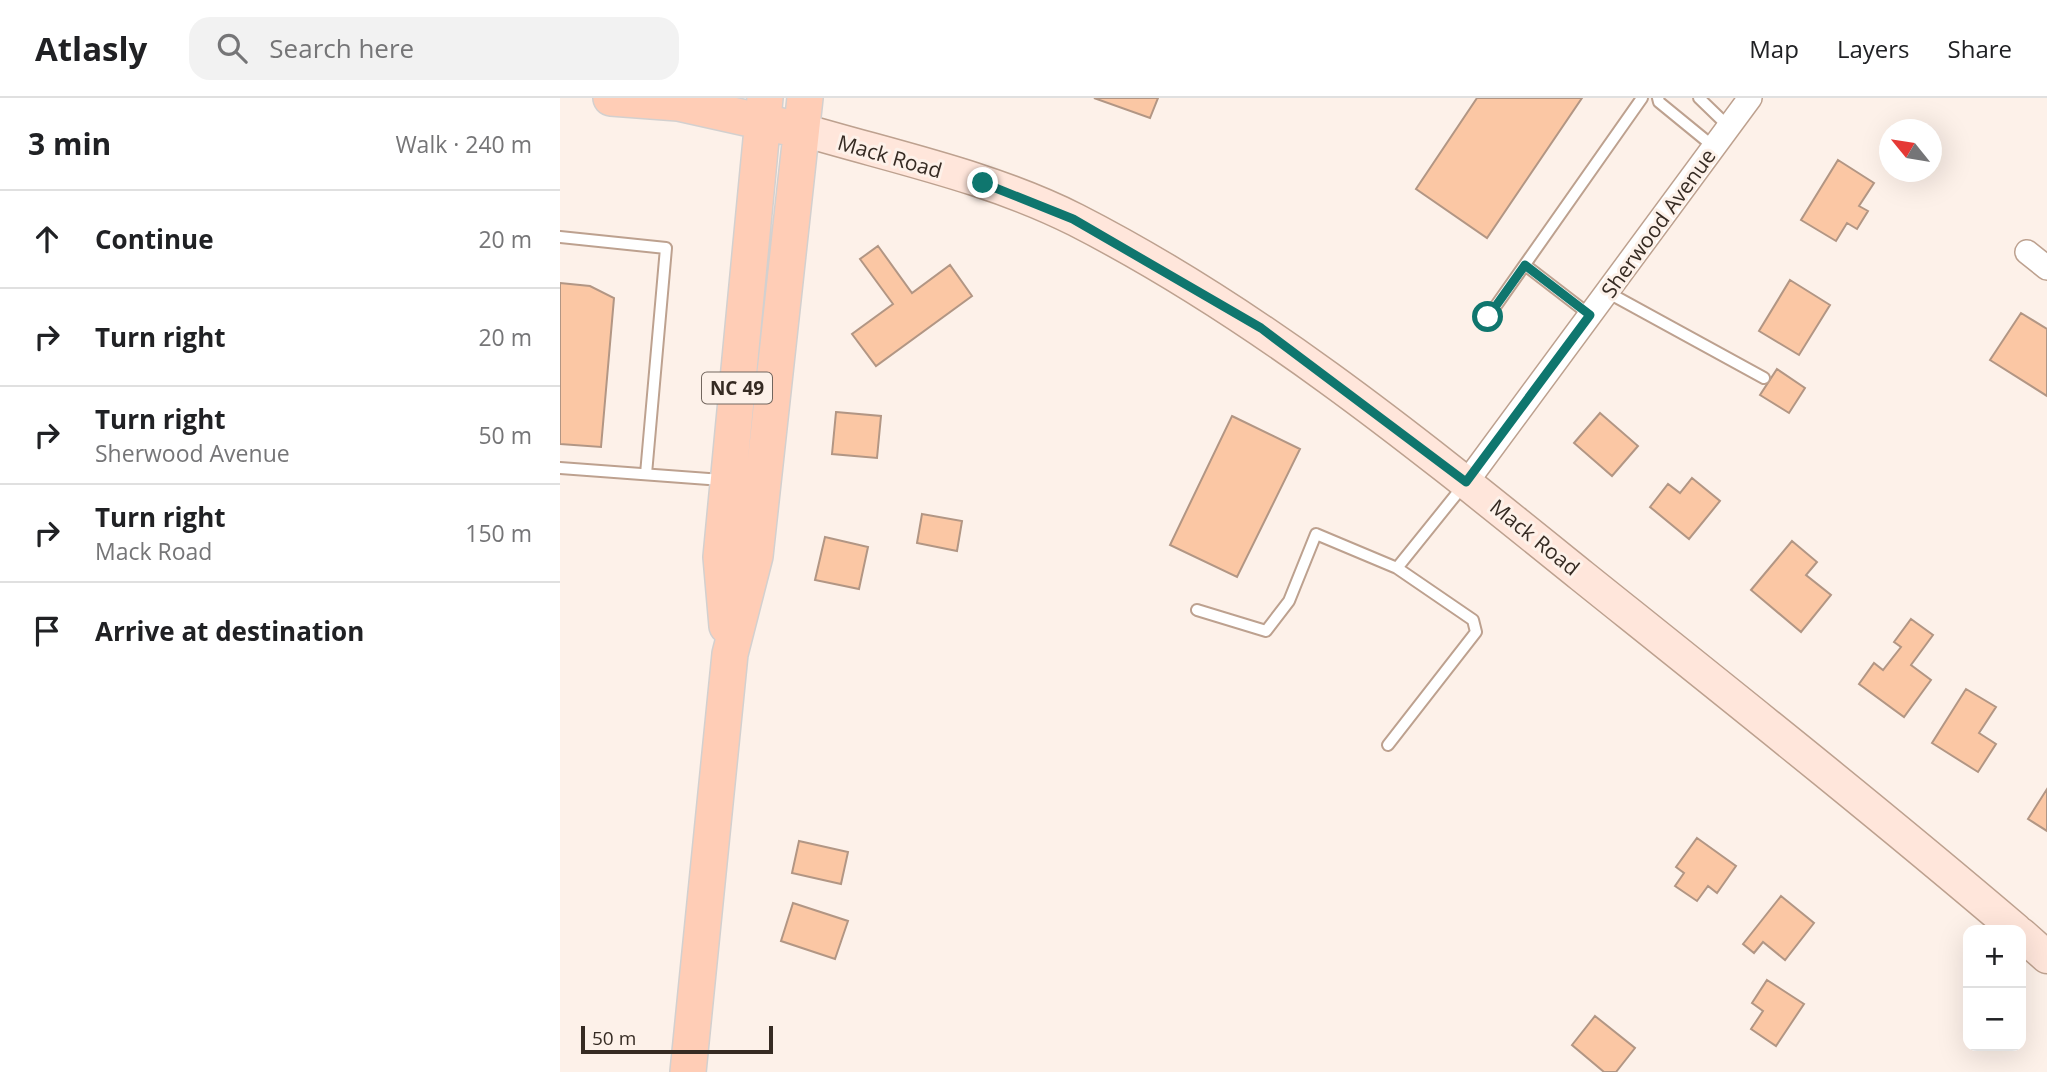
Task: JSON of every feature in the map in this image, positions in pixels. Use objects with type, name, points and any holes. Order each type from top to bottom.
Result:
[{"type":"main road","name":"Mack Road","points":[[611,98],[804,114],[1073,219],[1261,328],[1466,482],[1841,783],[2010,925]]},
{"type":"main road","name":"NC 49","points":[[730,654],[721,557],[764,110]]},
{"type":"main road","name":"NC 49","points":[[688,1072],[730,654],[755,556],[804,114]]},
{"type":"main road","points":[[2026,938],[2047,957]]},
{"type":"street","name":"Sherwood Avenue","points":[[1466,482],[1750,98]]},
{"type":"street","points":[[2027,252],[2047,268]]},
{"type":"lane","points":[[1488,317],[1642,98]]},
{"type":"lane","points":[[1658,98],[1659,102],[1714,147]]},
{"type":"lane","points":[[1699,98],[1729,127]]},
{"type":"lane","points":[[560,237],[666,248],[646,474]]},
{"type":"lane","points":[[1525,265],[1590,315]]},
{"type":"lane","points":[[1607,292],[1764,378]]},
{"type":"lane","points":[[560,468],[729,481]]},
{"type":"lane","points":[[1397,568],[1466,482]]},
{"type":"lane","points":[[1197,610],[1266,631],[1289,601],[1316,534],[1397,568],[1473,620],[1476,632],[1388,745]]},
{"type":"building","points":[[1094,98],[1158,98],[1150,118]]},
{"type":"building","points":[[1477,98],[1582,98],[1487,238],[1416,189]]},
{"type":"building","points":[[1838,160],[1874,183],[1859,206],[1868,211],[1857,229],[1847,223],[1836,241],[1801,220]]},
{"type":"building","points":[[878,246],[912,293],[950,265],[972,296],[876,366],[852,334],[893,304],[860,259]]},
{"type":"building","points":[[1790,280],[1830,305],[1799,355],[1759,331]]},
{"type":"building","points":[[560,283],[590,286],[614,298],[601,447],[560,444]]},
{"type":"building","points":[[2021,313],[2047,329],[2047,396],[1990,360]]},
{"type":"building","points":[[1777,369],[1805,388],[1789,413],[1760,395]]},
{"type":"building","points":[[836,412],[881,416],[877,458],[832,454]]},
{"type":"building","points":[[1600,413],[1638,446],[1612,476],[1574,443]]},
{"type":"building","points":[[1232,416],[1300,449],[1237,577],[1170,545]]},
{"type":"building","points":[[1692,478],[1720,501],[1689,539],[1650,507],[1668,484],[1680,493]]},
{"type":"building","points":[[922,514],[962,521],[957,551],[917,543]]},
{"type":"building","points":[[825,537],[868,547],[859,589],[815,580]]},
{"type":"building","points":[[1792,541],[1817,562],[1806,575],[1831,595],[1801,632],[1751,590]]},
{"type":"building","points":[[1911,619],[1933,635],[1911,665],[1931,680],[1904,717],[1859,684],[1874,663],[1883,670],[1901,647],[1894,642]]},
{"type":"building","points":[[1966,689],[1996,707],[1979,733],[1996,744],[1978,772],[1932,743]]},
{"type":"building","points":[[2047,789],[2047,831],[2028,819]]},
{"type":"building","points":[[1697,838],[1736,866],[1717,893],[1708,886],[1697,901],[1675,886],[1684,873],[1676,867]]},
{"type":"building","points":[[799,841],[848,852],[841,884],[792,873]]},
{"type":"building","points":[[1781,896],[1814,923],[1785,960],[1763,942],[1754,953],[1743,944]]},
{"type":"building","points":[[793,903],[848,921],[835,959],[781,941]]},
{"type":"building","points":[[1767,980],[1804,1004],[1776,1046],[1751,1029],[1763,1011],[1752,1003]]},
{"type":"building","points":[[1595,1016],[1635,1048],[1616,1072],[1604,1072],[1572,1045]]},
{"type":"route","points":[[983,183],[1073,219],[1261,328],[1466,482],[1590,315],[1525,265],[1488,317]]}]
